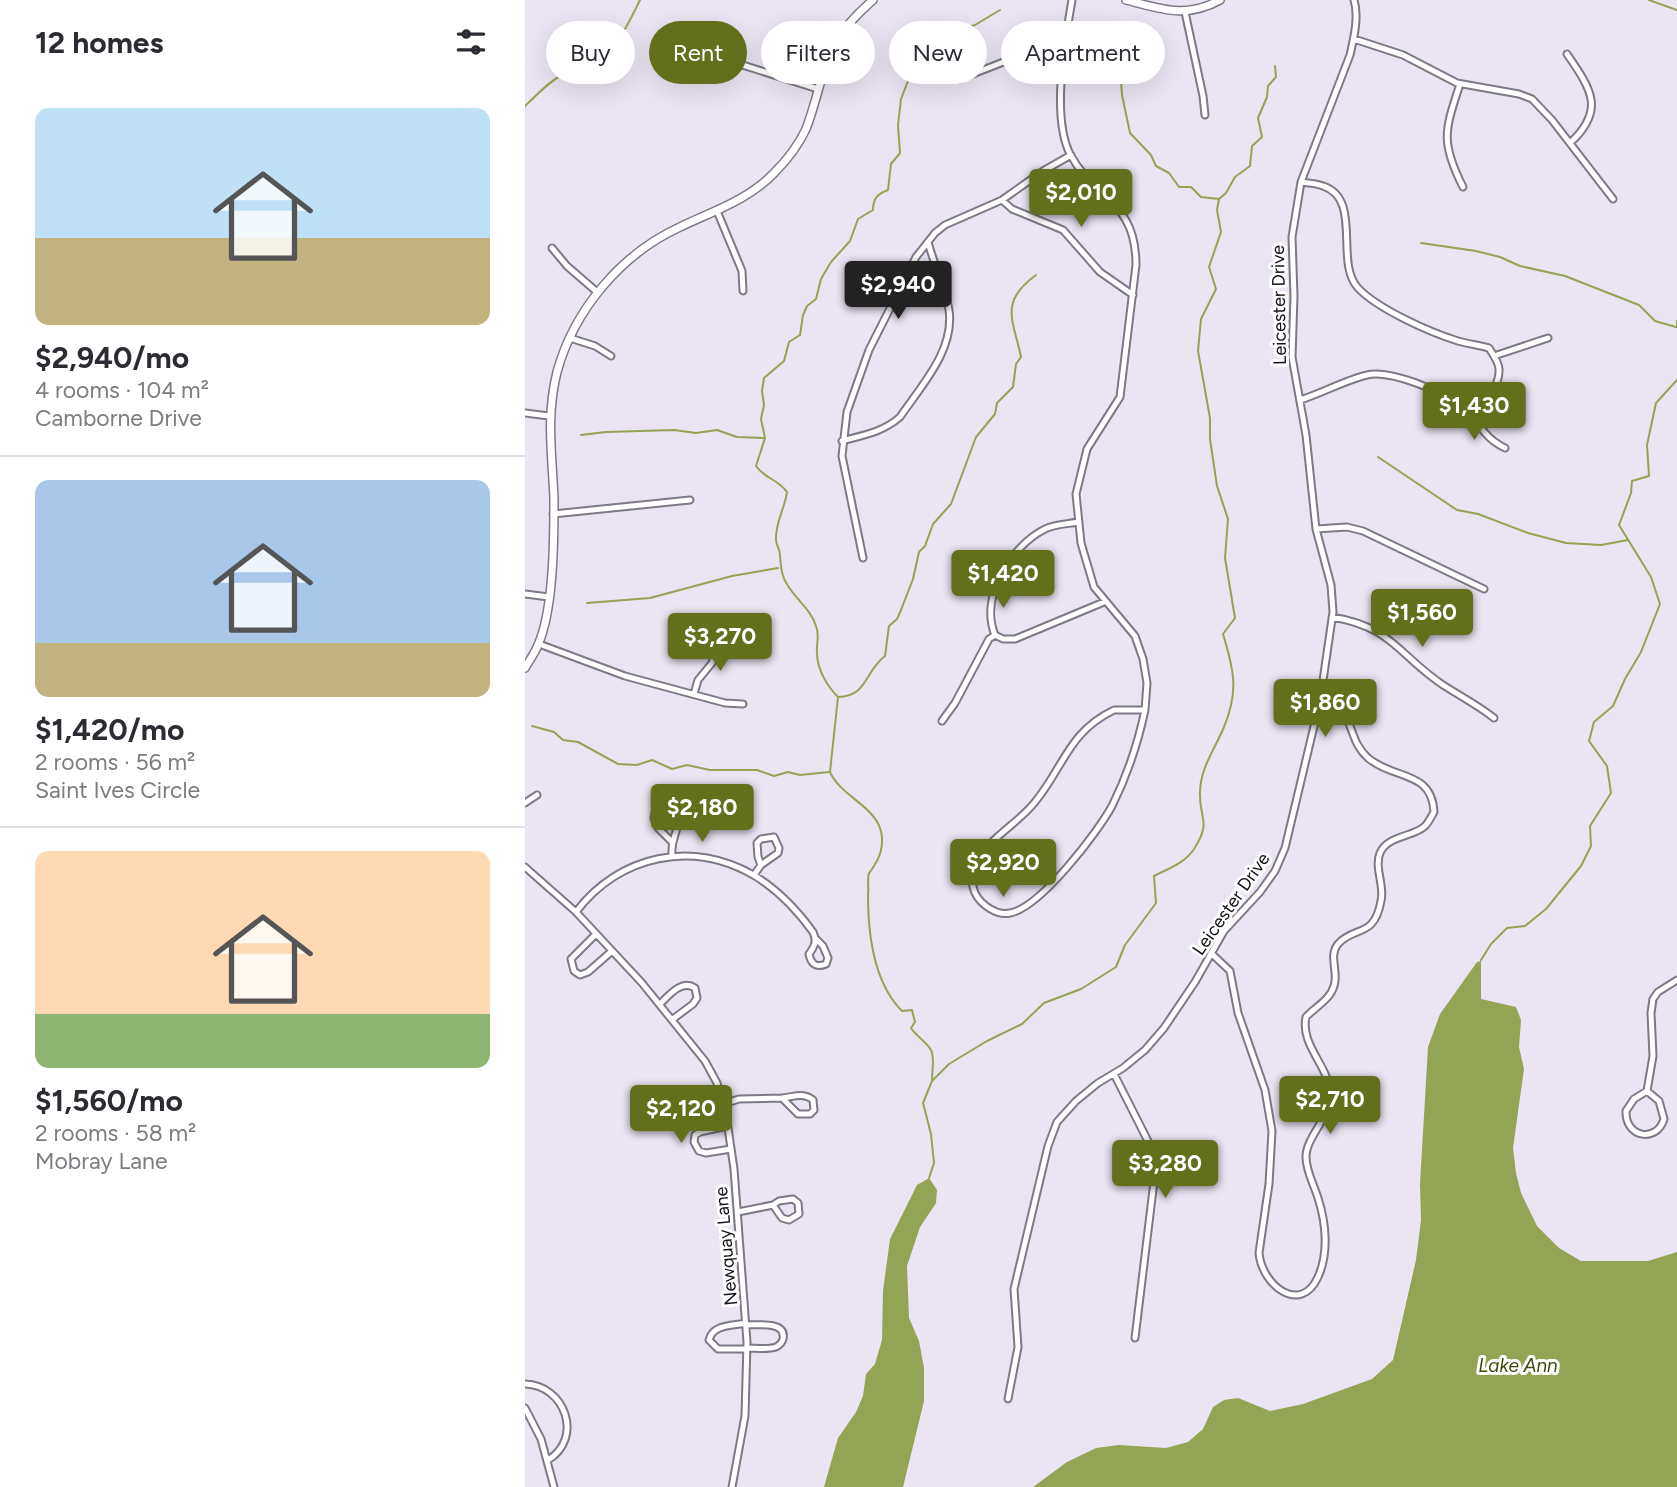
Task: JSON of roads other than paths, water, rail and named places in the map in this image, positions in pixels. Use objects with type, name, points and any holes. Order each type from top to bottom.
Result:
[{"type":"main road","points":[[525,668],[539,644],[549,597],[553,514],[549,415],[558,371],[570,338],[597,292],[646,246],[677,228],[746,196],[775,173],[805,130],[835,44],[860,11],[873,0]]},
{"type":"main road","points":[[1130,1],[1167,11],[1185,12],[1207,7],[1220,0]]},
{"type":"street","points":[[1069,21],[1072,0]]},
{"type":"street","name":"Leicester Drive","points":[[1008,1399],[1018,1347],[1014,1289],[1048,1146],[1057,1122],[1076,1101],[1145,1049],[1164,1028],[1195,982],[1224,931],[1261,892],[1281,859],[1321,694],[1332,617],[1331,585],[1316,529],[1309,454],[1291,357],[1294,296],[1292,237],[1301,182],[1342,78],[1354,39],[1354,0]]},
{"type":"street","points":[[1185,12],[1205,116]]},
{"type":"street","points":[[1354,39],[1403,55],[1460,84],[1519,94],[1532,99],[1613,199]]},
{"type":"street","points":[[1567,54],[1582,76],[1591,98],[1589,122],[1570,144]]},
{"type":"street","points":[[747,66],[818,89]]},
{"type":"street","points":[[1063,84],[1065,142],[1071,155],[1090,180],[1120,210],[1131,226],[1136,244],[1133,295],[1120,397],[1087,449],[1076,494],[1086,566],[1094,587],[1135,636],[1143,659],[1147,683],[1145,710],[1141,731],[1119,792],[1103,823],[1076,859],[1029,904],[1010,913],[995,911],[985,905],[972,884],[971,872],[978,857],[1035,802],[1078,736],[1095,719],[1114,710],[1145,710]]},
{"type":"street","points":[[1460,84],[1446,131],[1450,158],[1463,187]]},
{"type":"street","points":[[863,558],[844,473],[842,441],[846,412],[869,350],[916,257],[927,241],[945,225],[1002,200],[1071,155]]},
{"type":"street","points":[[1301,182],[1324,186],[1335,195],[1342,206],[1347,220],[1348,270],[1356,286],[1369,299],[1437,333],[1489,348],[1499,370],[1494,387],[1485,402],[1478,408],[1470,409]]},
{"type":"street","points":[[1002,200],[1012,209],[1063,230],[1100,272],[1133,295]]},
{"type":"street","points":[[717,211],[742,271],[743,291]]},
{"type":"street","points":[[842,441],[879,432],[890,425],[900,416],[942,352],[948,337],[949,310],[927,241]]},
{"type":"street","points":[[552,248],[567,266],[597,292]]},
{"type":"street","points":[[570,338],[596,346],[611,356]]},
{"type":"street","points":[[1494,356],[1548,338]]},
{"type":"street","points":[[1300,400],[1371,374],[1385,375],[1439,391],[1470,409],[1483,433],[1492,442],[1505,448]]},
{"type":"street","points":[[525,413],[549,415]]},
{"type":"street","points":[[553,514],[689,499]]},
{"type":"street","points":[[1078,522],[1046,529],[1010,561],[998,580],[989,619],[995,635],[1003,639],[1015,639],[1104,602]]},
{"type":"street","points":[[1316,529],[1347,527],[1363,531],[1483,589]]},
{"type":"street","points":[[525,594],[549,597]]},
{"type":"street","points":[[1332,617],[1355,621],[1380,632],[1442,684],[1483,708],[1494,718]]},
{"type":"street","points":[[942,721],[955,703],[989,639],[995,635]]},
{"type":"street","points":[[694,694],[698,680],[712,663],[718,643]]},
{"type":"street","points":[[539,644],[625,676],[725,703],[743,704]]},
{"type":"street","points":[[1210,953],[1230,971],[1240,1023],[1265,1090],[1272,1131],[1269,1184],[1259,1262],[1272,1285],[1289,1294],[1308,1292],[1314,1284],[1325,1253],[1322,1214],[1306,1154],[1328,1108],[1330,1093],[1326,1076],[1306,1036],[1306,1017],[1330,995],[1334,986],[1336,946],[1348,937],[1362,932],[1375,920],[1382,901],[1378,867],[1380,853],[1388,844],[1424,828],[1434,812],[1431,792],[1418,781],[1380,768],[1365,754],[1345,712],[1335,701],[1321,694]]},
{"type":"street","points":[[525,803],[537,795]]},
{"type":"street","points":[[671,841],[655,823],[655,813],[660,810],[669,811],[675,817],[677,828],[671,841],[672,855]]},
{"type":"street","points":[[754,876],[761,865],[778,853],[779,848],[774,837],[761,839],[757,843],[761,865]]},
{"type":"street","points":[[576,912],[587,898],[616,874],[645,861],[672,855],[715,860],[754,876],[789,903],[823,946],[828,958],[826,964],[820,966],[810,961],[809,954],[816,939]]},
{"type":"street","name":"Newquay Lane","points":[[525,867],[576,912],[660,1004],[705,1061],[717,1083],[731,1149],[747,1349],[745,1416],[732,1487]]},
{"type":"street","points":[[596,934],[571,959],[574,971],[580,975],[588,972],[612,951]]},
{"type":"street","points":[[1647,1091],[1653,1056],[1653,999],[1658,992],[1677,980]]},
{"type":"street","points":[[660,1004],[684,985],[690,984],[695,988],[697,998],[693,1004],[673,1019]]},
{"type":"street","points":[[1114,1074],[1153,1151],[1156,1165],[1135,1338]]},
{"type":"street","points":[[1647,1091],[1654,1095],[1662,1106],[1664,1119],[1658,1129],[1642,1135],[1628,1126],[1626,1111],[1634,1098],[1647,1091]]},
{"type":"street","points":[[723,1104],[740,1099],[802,1095],[813,1100],[814,1110],[810,1114],[799,1114],[782,1098]]},
{"type":"street","points":[[727,1126],[695,1135],[695,1148],[706,1153],[731,1149]]},
{"type":"street","points":[[738,1212],[793,1199],[797,1203],[799,1214],[789,1220],[782,1218],[772,1205]]},
{"type":"street","points":[[746,1324],[776,1326],[782,1330],[782,1343],[776,1347],[747,1349],[718,1349],[709,1340],[711,1333],[716,1328],[746,1324]]},
{"type":"street","points":[[525,1384],[534,1384],[548,1390],[556,1397],[564,1411],[568,1429],[566,1444],[557,1455],[548,1460]]},
{"type":"street","points":[[525,1408],[541,1439],[554,1487]]},
{"type":"water","name":"Lake Ann","points":[[1481,961],[1481,999],[1516,1007],[1521,1020],[1519,1047],[1524,1069],[1513,1148],[1521,1193],[1537,1226],[1559,1248],[1581,1261],[1648,1261],[1677,1252],[1677,1487],[1033,1487],[1067,1462],[1096,1448],[1119,1445],[1166,1448],[1188,1442],[1203,1429],[1213,1407],[1224,1400],[1238,1398],[1270,1411],[1303,1404],[1372,1379],[1393,1360],[1416,1260],[1421,1220],[1420,1184],[1428,1047],[1440,1014],[1477,962]]},
{"type":"water","points":[[929,1178],[937,1190],[936,1203],[920,1227],[907,1266],[909,1318],[919,1341],[924,1368],[924,1401],[903,1487],[824,1487],[838,1438],[856,1412],[863,1396],[866,1374],[875,1364],[882,1340],[883,1291],[890,1239],[917,1185]]},
{"type":"waterway","points":[[525,106],[559,77],[591,66],[608,53],[640,0]]},
{"type":"waterway","points":[[1649,0],[1677,10]]},
{"type":"waterway","points":[[932,1080],[931,1050],[911,1028],[915,1022],[912,1010],[902,1011],[884,986],[874,957],[869,926],[868,878],[881,851],[881,832],[876,820],[841,787],[830,772],[838,697],[827,682],[817,659],[818,633],[814,620],[788,586],[781,567],[776,534],[787,492],[756,466],[765,438],[761,419],[764,378],[784,361],[789,342],[800,335],[807,306],[816,299],[821,279],[831,262],[850,241],[858,219],[873,210],[876,197],[888,190],[891,164],[900,153],[898,125],[901,99],[910,76],[948,34],[975,25],[1000,10]]},
{"type":"waterway","points":[[929,1178],[934,1163],[931,1134],[923,1103],[932,1081],[949,1064],[1022,1024],[1044,1003],[1081,989],[1116,967],[1125,945],[1156,903],[1154,876],[1186,858],[1194,849],[1204,826],[1200,802],[1202,775],[1224,727],[1232,702],[1232,670],[1223,634],[1235,618],[1225,558],[1228,519],[1217,486],[1210,439],[1210,418],[1198,351],[1201,319],[1216,289],[1209,267],[1221,232],[1217,210],[1219,199],[1226,193],[1235,177],[1250,166],[1252,146],[1262,137],[1258,118],[1267,97],[1268,86],[1276,77],[1275,66]]},
{"type":"waterway","points":[[1121,84],[1130,133],[1151,155],[1156,166],[1169,173],[1179,187],[1191,187],[1201,197],[1219,199]]},
{"type":"waterway","points":[[1421,243],[1476,251],[1520,266],[1565,276],[1639,305],[1655,321],[1676,327]]},
{"type":"waterway","points":[[838,697],[848,696],[861,688],[885,656],[889,626],[897,619],[901,610],[913,579],[919,552],[925,546],[933,524],[951,504],[976,437],[995,414],[997,403],[1013,387],[1016,364],[1021,357],[1012,321],[1013,303],[1024,285],[1036,275]]},
{"type":"waterway","points":[[1677,321],[1677,327]]},
{"type":"waterway","points":[[1481,960],[1491,944],[1507,928],[1525,926],[1546,909],[1581,866],[1591,846],[1590,826],[1611,793],[1607,766],[1589,741],[1594,722],[1613,706],[1641,652],[1660,604],[1651,577],[1619,525],[1631,493],[1632,481],[1649,476],[1647,445],[1656,403],[1677,380]]},
{"type":"waterway","points":[[581,435],[674,430],[696,433],[717,430],[737,437],[764,438]]},
{"type":"waterway","points":[[1378,457],[1457,510],[1478,514],[1528,533],[1566,543],[1601,545],[1628,540]]},
{"type":"waterway","points":[[587,603],[650,598],[732,576],[778,568]]},
{"type":"waterway","points":[[532,726],[554,732],[563,740],[578,742],[618,764],[637,765],[652,760],[672,769],[687,765],[710,770],[757,770],[774,776],[788,772],[800,775],[829,772]]}]
